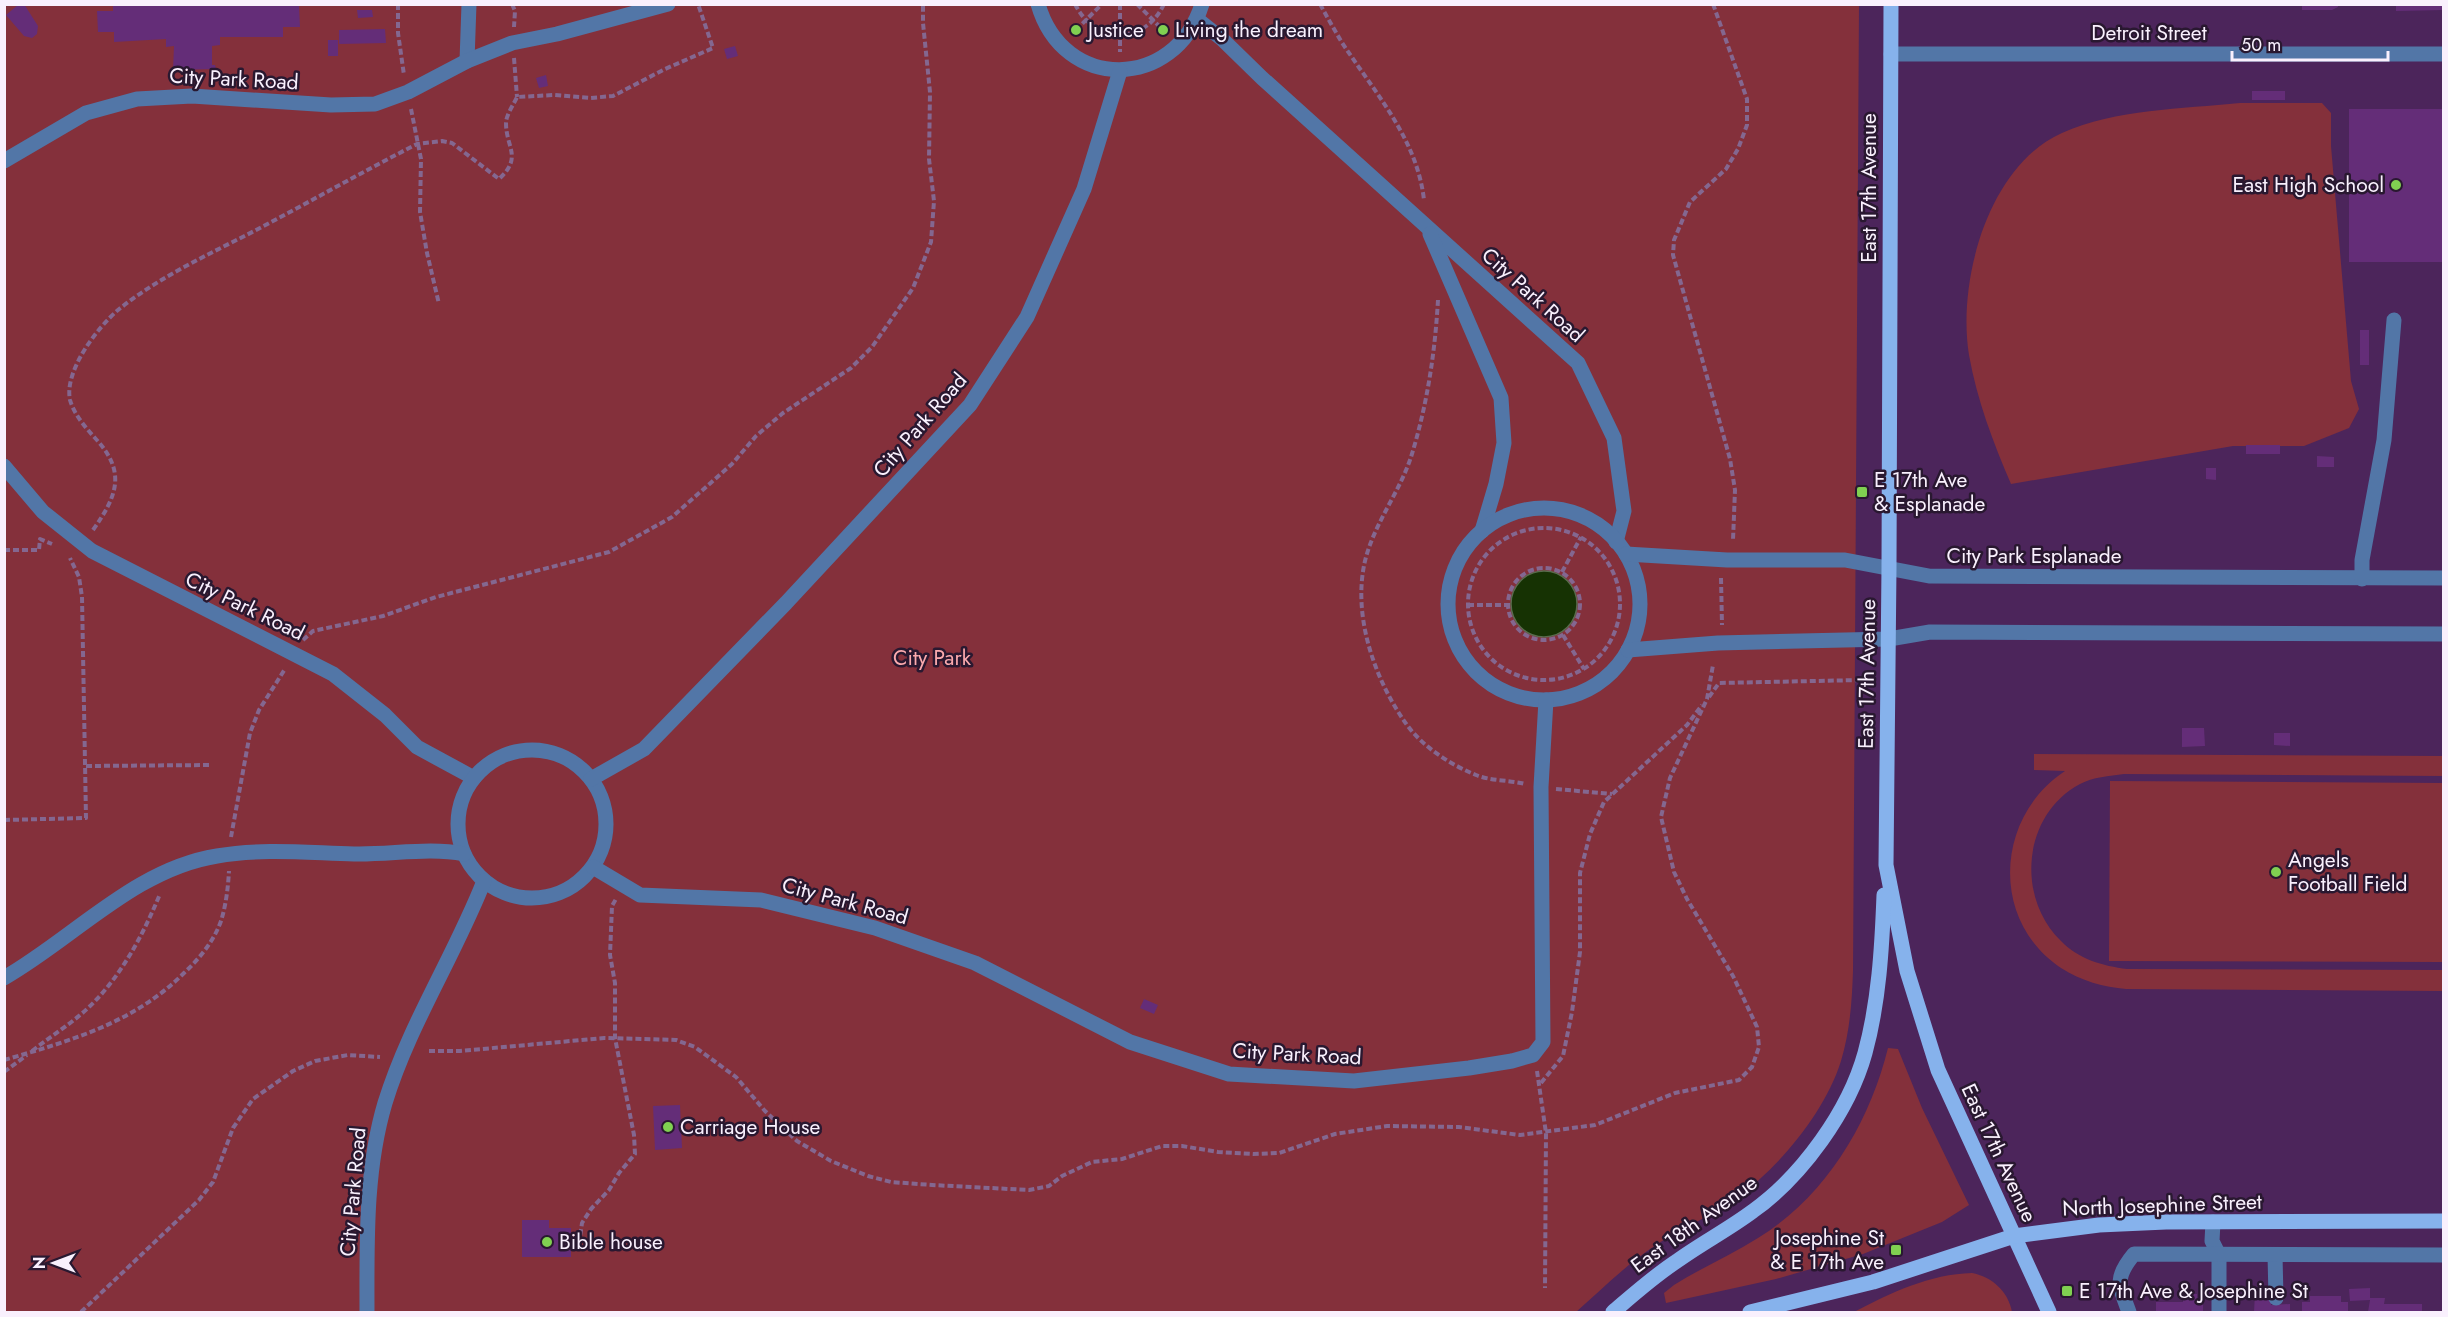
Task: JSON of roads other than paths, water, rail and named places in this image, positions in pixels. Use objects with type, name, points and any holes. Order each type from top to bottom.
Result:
[{"type":"main road","name":"East 17th Avenue","points":[[1891,4],[1886,865],[1907,971],[1926,1037],[1946,1088],[2049,1312]]},
{"type":"main road","name":"East 18th Avenue","points":[[1613,1312],[1668,1267],[1762,1204],[1801,1166],[1832,1123],[1862,1064],[1870,1032],[1879,974],[1886,865]]},
{"type":"main road","name":"North Josephine Street","points":[[1750,1312],[1873,1282],[2014,1236],[2099,1225],[2444,1221]]},
{"type":"main road","points":[[2036,1312],[2040,1292]]},
{"type":"street","points":[[467,61],[469,4]]},
{"type":"street","name":"City Park Road","points":[[4,161],[86,113],[137,99],[192,96],[354,105],[375,104],[408,92],[467,61],[512,43],[557,34],[668,4]]},
{"type":"street","points":[[1038,4],[1042,19],[1050,33],[1073,57],[1088,64],[1120,71],[1144,67],[1166,57],[1179,47],[1199,12]]},
{"type":"street","name":"City Park Road","points":[[1199,12],[1222,39],[1262,78],[1578,363],[1614,438],[1624,511],[1616,542]]},
{"type":"street","name":"Detroit Street","points":[[1891,54],[2444,54]]},
{"type":"street","name":"City Park Road","points":[[591,779],[644,749],[786,603],[970,405],[1032,306],[1084,189],[1120,71]]},
{"type":"street","name":"City Park Road","points":[[1427,228],[1501,398],[1504,443],[1496,484],[1482,531]]},
{"type":"street","points":[[2361,579],[2362,561],[2384,440],[2394,320]]},
{"type":"street","name":"City Park Road","points":[[4,466],[43,512],[83,545],[133,574],[333,674],[385,715],[417,747],[474,778]]},
{"type":"street","points":[[1542,508],[1559,509],[1591,520],[1605,529],[1616,542],[1626,554],[1638,585],[1640,602],[1635,635],[1628,650],[1607,676],[1579,694],[1546,700],[1513,695],[1484,679],[1462,653],[1455,638],[1449,606],[1450,589],[1460,557],[1482,531],[1510,514],[1542,508]]},
{"type":"street","name":"City Park Esplanade","points":[[1626,554],[1727,560],[1845,560],[1929,576],[2444,578]]},
{"type":"street","points":[[1628,650],[1718,643],[1889,639],[1930,632],[2444,634]]},
{"type":"street","name":"City Park Road","points":[[593,867],[640,895],[761,900],[875,928],[975,963],[1130,1042],[1228,1074],[1354,1081],[1469,1068],[1533,1055],[1541,1048],[1544,1034],[1541,787],[1546,700]]},
{"type":"street","points":[[532,750],[559,755],[582,769],[591,779],[603,803],[606,816],[604,843],[593,867],[570,888],[542,898],[526,899],[511,896],[484,881],[469,864],[464,854],[458,828],[459,815],[461,802],[474,778],[483,768],[519,751],[532,750]]},
{"type":"street","points":[[4,978],[131,892],[173,870],[206,858],[230,854],[303,852],[378,854],[441,851],[464,854]]},
{"type":"street","name":"City Park Road","points":[[367,1312],[367,1251],[372,1168],[385,1104],[414,1027],[467,925],[484,881]]},
{"type":"street","points":[[2213,1222],[2212,1241],[2219,1255],[2218,1312]]},
{"type":"street","points":[[2129,1312],[2121,1289],[2122,1269],[2134,1254],[2444,1255]]},
{"type":"street","points":[[2276,1255],[2276,1298]]},
{"type":"place","name":"Justice","points":[[1076,30]]},
{"type":"place","name":"Living the dream","points":[[1163,30]]},
{"type":"place","name":"East High School","points":[[2396,185]]},
{"type":"place","name":"E 17th Ave & Esplanade","points":[[1862,492]]},
{"type":"place","name":"Angels Football Field","points":[[2276,872]]},
{"type":"place","name":"Carriage House","points":[[668,1127]]},
{"type":"place","name":"Bible house","points":[[547,1242]]},
{"type":"place","name":"Josephine St & E 17th Ave","points":[[1896,1250]]},
{"type":"place","name":"E 17th Ave & Josephine St","points":[[2067,1291]]},
{"type":"park label","name":"City Park","points":[[932,658]]}]
